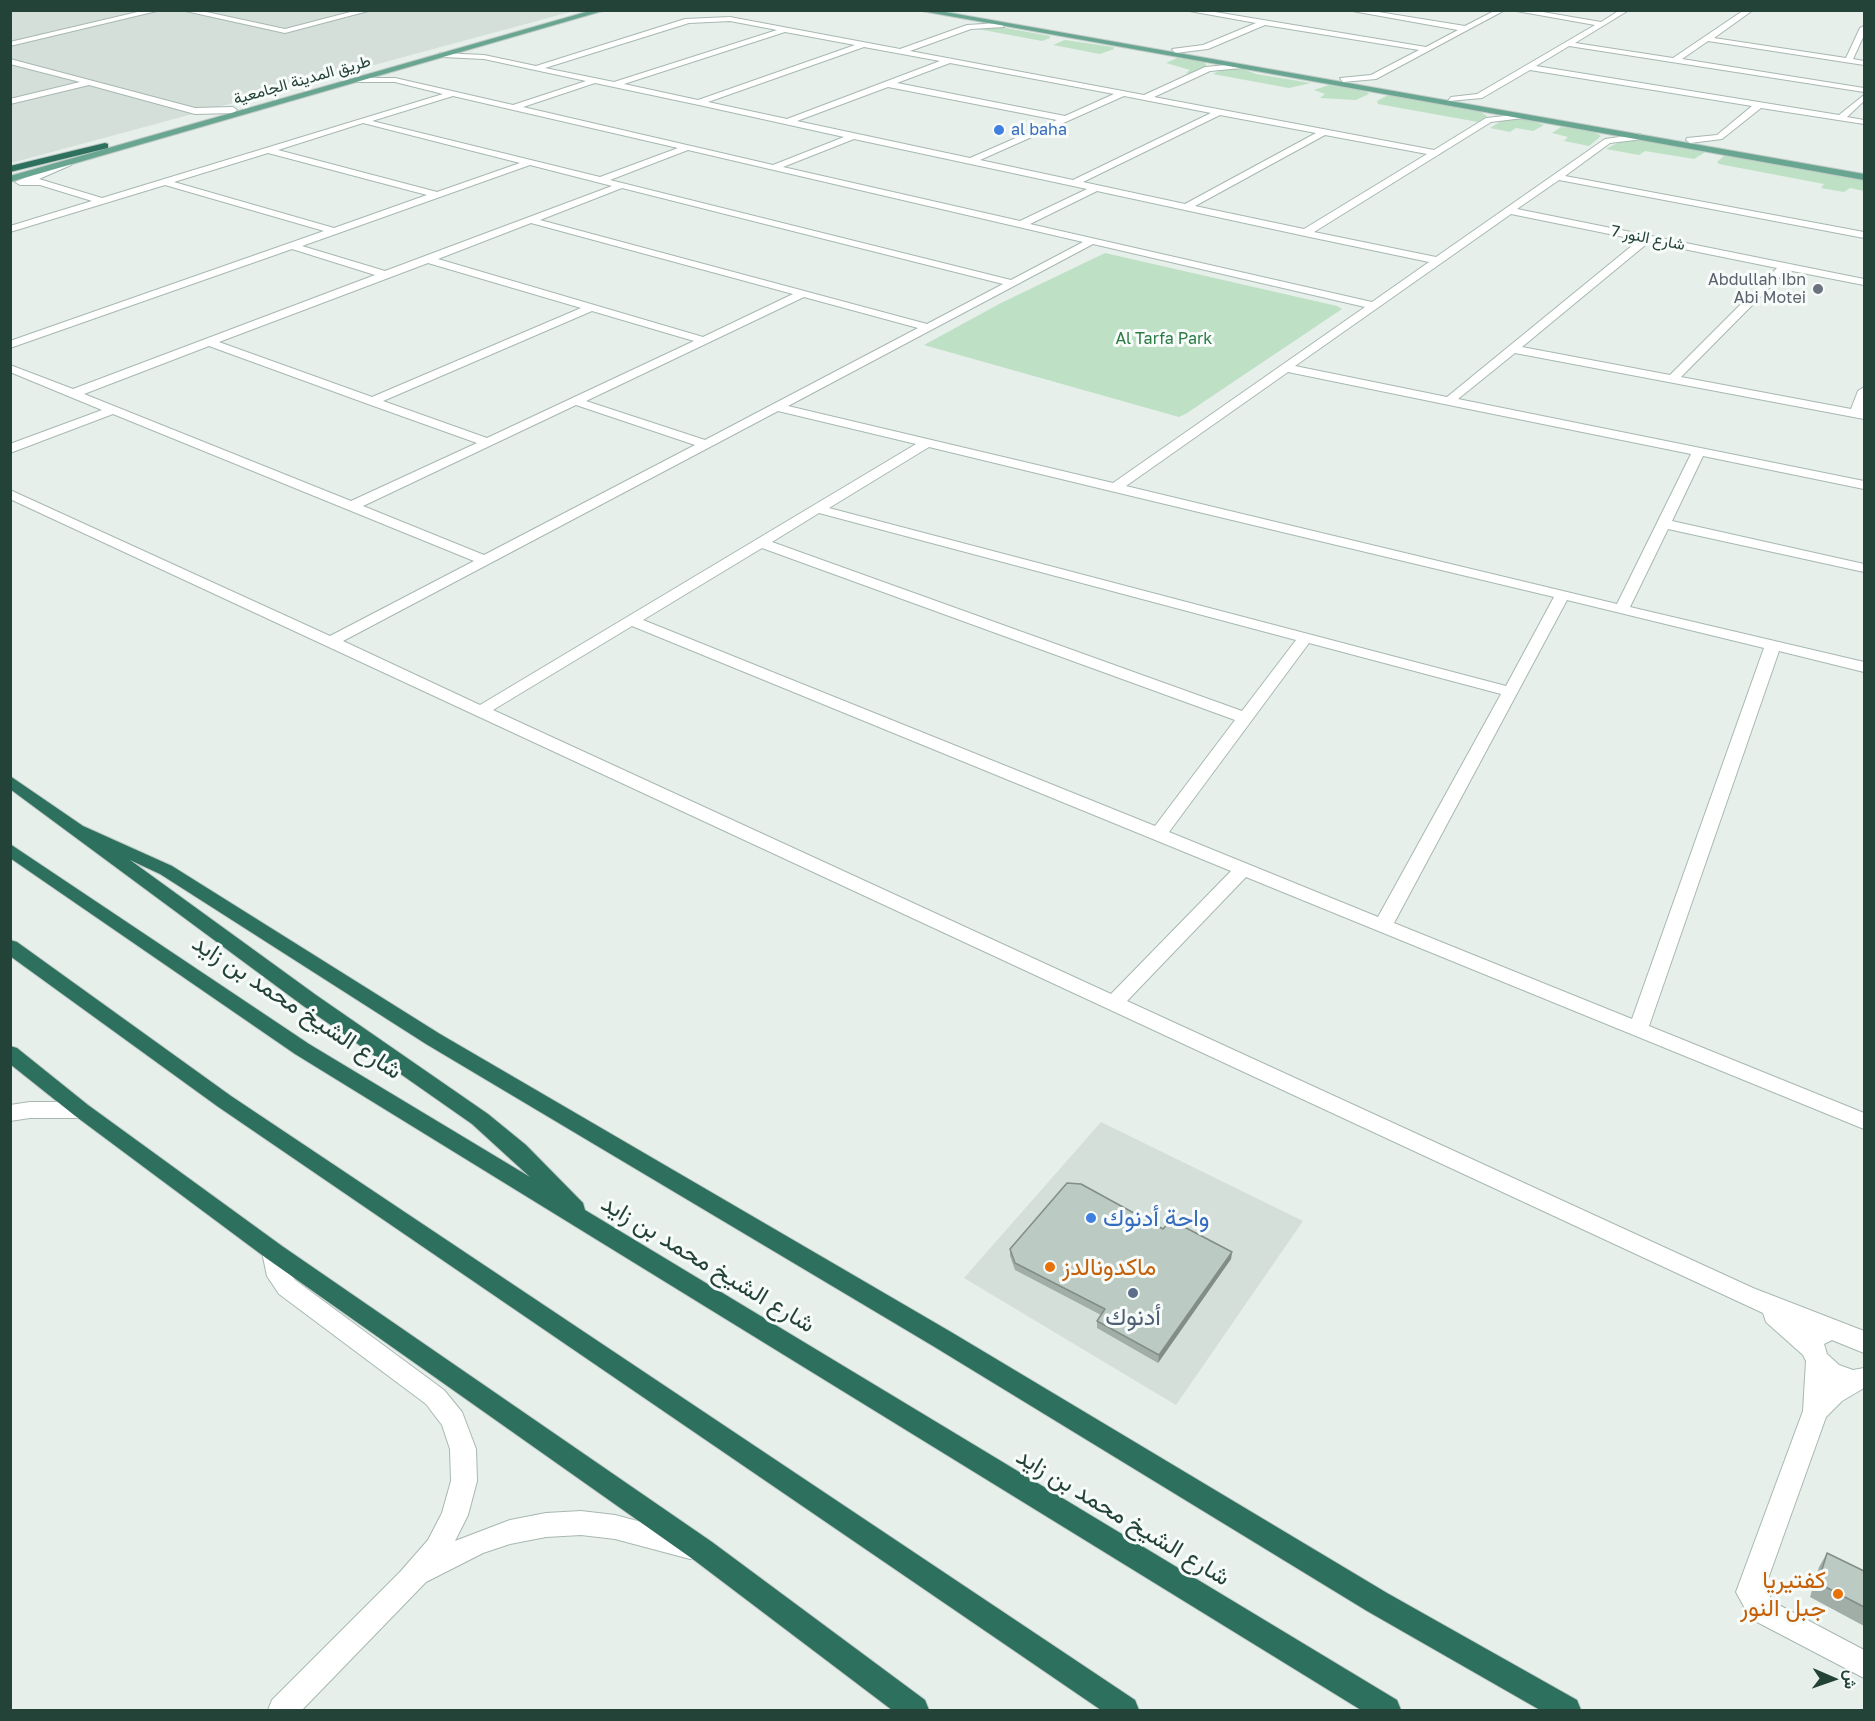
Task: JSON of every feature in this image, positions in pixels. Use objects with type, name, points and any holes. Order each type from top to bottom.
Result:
[{"type":"highway","points":[[10,169],[105,146]]},
{"type":"highway","points":[[10,781],[82,831],[309,999],[480,1119],[554,1185],[588,1224]]},
{"type":"highway","points":[[82,831],[166,870],[433,1039],[942,1339],[1377,1602],[1567,1710]]},
{"type":"highway","name":"شارع الشيخ محمد بن زايد","points":[[10,849],[302,1048],[1387,1710]]},
{"type":"highway","points":[[10,946],[224,1101],[1125,1710]]},
{"type":"highway","points":[[10,1053],[81,1110],[274,1252],[703,1551],[915,1710]]},
{"type":"main road","name":"طريق المدينة الجامعية","points":[[10,174],[579,10]]},
{"type":"main road","name":"طريق المدينة الجامعية","points":[[14,182],[68,163],[603,10]]},
{"type":"main road","points":[[919,10],[970,23],[1001,25],[1343,80],[1451,99],[1520,116],[1599,130],[1864,171]]},
{"type":"main road","points":[[951,10],[1175,51],[1239,66],[1690,140],[1864,177]]},
{"type":"main road","points":[[1105,43],[1164,49]]},
{"type":"street","points":[[113,10],[135,16]]},
{"type":"street","points":[[10,44],[158,10]]},
{"type":"street","points":[[184,10],[279,31],[292,30],[369,10]]},
{"type":"street","points":[[1187,10],[1427,49]]},
{"type":"street","points":[[1350,10],[1467,29]]},
{"type":"street","points":[[1343,80],[1373,77],[1502,10]]},
{"type":"street","points":[[1514,10],[1603,24]]},
{"type":"street","points":[[1451,99],[1479,96],[1626,10]]},
{"type":"street","points":[[1674,61],[1750,10]]},
{"type":"street","points":[[537,68],[684,22],[743,21],[1435,153]]},
{"type":"street","points":[[901,52],[970,23]]},
{"type":"street","points":[[1145,98],[1263,23]]},
{"type":"street","points":[[1849,60],[1864,28]]},
{"type":"street","points":[[615,85],[785,30]]},
{"type":"street","points":[[1707,39],[1864,63]]},
{"type":"street","points":[[1568,44],[1864,90]]},
{"type":"street","points":[[699,103],[864,45]]},
{"type":"street","points":[[472,47],[475,53],[484,57]]},
{"type":"street","points":[[443,55],[484,57],[1438,261]]},
{"type":"street","points":[[10,61],[195,111],[233,110]]},
{"type":"street","points":[[788,122],[948,61]]},
{"type":"street","points":[[1528,67],[1864,122]]},
{"type":"street","points":[[391,70],[389,77],[395,80],[453,94],[1374,306]]},
{"type":"street","points":[[1373,77],[1373,81],[1379,86]]},
{"type":"street","points":[[360,80],[395,80]]},
{"type":"street","points":[[513,107],[596,81]]},
{"type":"street","points":[[10,102],[89,82]]},
{"type":"street","points":[[888,84],[1066,119]]},
{"type":"street","points":[[10,230],[453,94]]},
{"type":"street","points":[[971,161],[1122,94]]},
{"type":"street","points":[[1479,96],[1490,115],[1489,120]]},
{"type":"street","points":[[1840,118],[1864,97]]},
{"type":"street","points":[[1690,140],[1719,137],[1759,105]]},
{"type":"street","points":[[194,121],[199,117],[195,111]]},
{"type":"street","points":[[1074,183],[1219,112]]},
{"type":"street","points":[[1305,233],[1489,120],[1520,116]]},
{"type":"street","points":[[364,121],[1012,283]]},
{"type":"street","points":[[1599,130],[1607,135],[1608,141]]},
{"type":"street","points":[[1186,207],[1324,132]]},
{"type":"street","points":[[774,167],[853,136]]},
{"type":"street","points":[[1115,488],[1608,141],[1640,137]]},
{"type":"street","points":[[1719,137],[1726,149]]},
{"type":"street","points":[[601,180],[688,147]]},
{"type":"street","points":[[269,150],[437,195]]},
{"type":"street","points":[[10,345],[531,162]]},
{"type":"street","points":[[14,182],[42,179],[68,163]]},
{"type":"street","points":[[1558,177],[1864,235]]},
{"type":"street","points":[[42,179],[103,201]]},
{"type":"street","points":[[166,182],[334,231]]},
{"type":"street","points":[[74,393],[623,185]]},
{"type":"street","points":[[1022,224],[1096,188]]},
{"type":"street","name":"شارع النور 7","points":[[1510,210],[1864,282]]},
{"type":"street","points":[[529,220],[927,327]]},
{"type":"street","points":[[1449,401],[1647,238]]},
{"type":"street","points":[[332,641],[1092,241]]},
{"type":"street","points":[[292,246],[386,275]]},
{"type":"street","points":[[427,259],[703,340]]},
{"type":"street","points":[[1672,379],[1785,266]]},
{"type":"street","points":[[352,506],[803,294]]},
{"type":"street","points":[[372,400],[591,307]]},
{"type":"street","points":[[209,342],[487,442]]},
{"type":"street","points":[[1514,348],[1860,414],[1864,391]]},
{"type":"street","points":[[10,368],[484,560]]},
{"type":"street","points":[[1286,368],[1864,485]]},
{"type":"street","points":[[575,401],[706,444]]},
{"type":"street","points":[[777,407],[1864,667]]},
{"type":"street","points":[[10,449],[113,410]]},
{"type":"street","points":[[479,712],[927,443]]},
{"type":"street","points":[[1622,609],[1698,452]]},
{"type":"street","points":[[10,494],[1745,1295],[1853,1334]]},
{"type":"street","points":[[818,509],[1511,692]]},
{"type":"street","points":[[1665,524],[1864,568]]},
{"type":"street","points":[[761,543],[1245,718]]},
{"type":"street","points":[[1383,925],[1563,596]]},
{"type":"street","points":[[632,621],[1864,1121]]},
{"type":"street","points":[[1158,834],[1306,637]]},
{"type":"street","points":[[1638,1029],[1773,645]]},
{"type":"street","points":[[1112,1004],[1244,869]]},
{"type":"street","points":[[10,1113],[30,1110],[81,1110]]},
{"type":"street","points":[[274,1252],[279,1276],[287,1287],[435,1397],[453,1420],[463,1449],[464,1481],[455,1515],[437,1549],[410,1581],[282,1710]]},
{"type":"street","points":[[1745,1295],[1777,1317],[1830,1372],[1858,1379]]},
{"type":"street","points":[[1853,1334],[1815,1337],[1816,1411],[1750,1592],[1758,1605],[1767,1613],[1864,1665]]},
{"type":"street","points":[[1816,1411],[1833,1394],[1858,1379]]},
{"type":"street","points":[[410,1581],[441,1560],[475,1544],[510,1532],[546,1525],[581,1523],[615,1527],[703,1551]]},
{"type":"shaded area","points":[[11,11],[574,11],[11,163]]},
{"type":"shaded area","points":[[1101,1122],[1303,1221],[1176,1405],[964,1278]]},
{"type":"green space","points":[[994,26],[1050,36],[1050,38],[1042,41],[978,29]]},
{"type":"green space","points":[[1065,40],[1114,49],[1100,54],[1053,45]]},
{"type":"green space","points":[[1177,58],[1204,61],[1207,67],[1191,74],[1186,73],[1190,70],[1166,63]]},
{"type":"green space","points":[[1240,68],[1256,74],[1311,83],[1289,88],[1213,74],[1223,69]]},
{"type":"green space","points":[[1329,85],[1366,91],[1369,94],[1356,100],[1320,98],[1325,94],[1314,90]]},
{"type":"green space","points":[[1388,95],[1478,110],[1487,116],[1478,122],[1378,104],[1377,101]]},
{"type":"green space","points":[[1506,118],[1525,118],[1544,125],[1533,131],[1516,128],[1510,132],[1490,128]]},
{"type":"green space","points":[[1561,127],[1591,130],[1601,136],[1589,146],[1564,141],[1568,137],[1552,133]]},
{"type":"green space","points":[[1634,139],[1704,151],[1704,153],[1694,159],[1645,151],[1639,155],[1606,149],[1621,141]]},
{"type":"green space","points":[[1725,155],[1864,179],[1864,191],[1850,188],[1844,192],[1821,188],[1824,184],[1719,164],[1717,162]]},
{"type":"green space","name":"Al Tarfa Park","points":[[1105,253],[1342,309],[1179,417],[924,345],[1001,303]]},
{"type":"building","name":"أدنوك","points":[[1067,1183],[1081,1184],[1163,1229],[1171,1220],[1232,1252],[1159,1355],[1097,1321],[1105,1309],[1015,1263],[1010,1249]]},
{"type":"building","points":[[1827,1553],[1864,1571],[1864,1607],[1818,1583]]},
{"type":"place","name":"al baha","points":[[999,130]]},
{"type":"place","name":"Abdullah Ibn Abi Motei","points":[[1818,289]]},
{"type":"place","name":"واحة أدنوك","points":[[1091,1218]]},
{"type":"place","name":"ماكدونالدز","points":[[1050,1267]]},
{"type":"place","name":"أدنوك","points":[[1133,1293]]},
{"type":"place","name":"كفتيريا جبل النور","points":[[1838,1594]]}]
